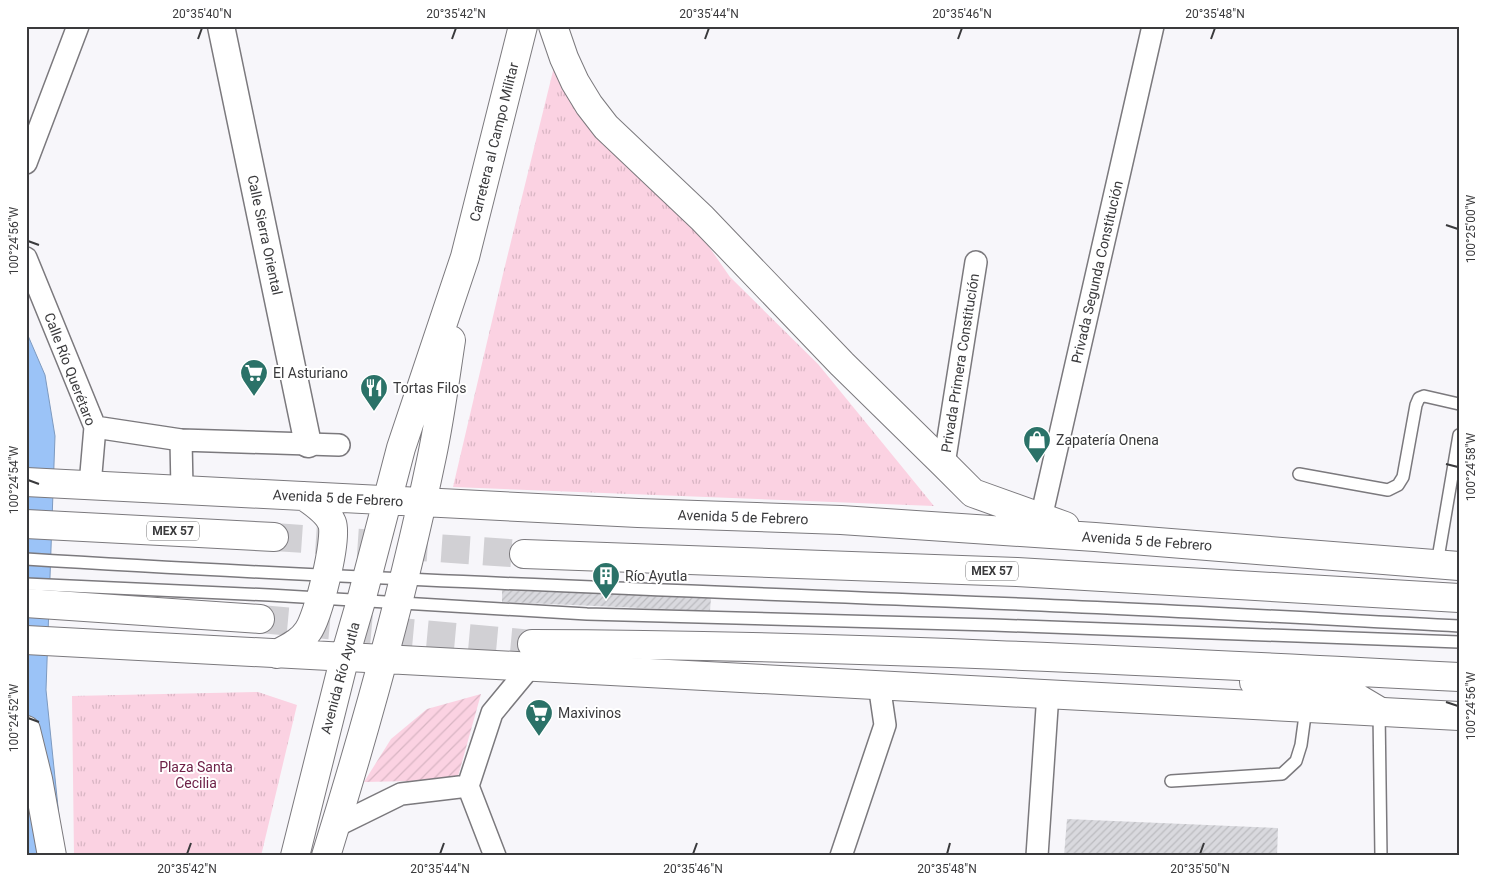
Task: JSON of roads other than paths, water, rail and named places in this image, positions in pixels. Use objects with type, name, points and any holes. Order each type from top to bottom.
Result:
[{"type":"main road","name":"Carretera al Campo Militar","points":[[387,500],[401,448],[465,257],[523,26]]},
{"type":"main road","points":[[553,26],[564,58],[576,82],[589,105],[606,127],[696,212],[829,351],[973,493],[1095,537]]},
{"type":"main road","name":"Carretera al Campo Militar","points":[[422,502],[432,454],[465,257]]},
{"type":"main road","name":"Avenida 5 de Febrero","points":[[26,482],[638,513],[841,520],[1095,537],[1448,565]]},
{"type":"main road","points":[[277,654],[297,644],[308,631],[314,619],[332,547],[332,524],[325,514],[304,496]]},
{"type":"main road","name":"Avenida Río Ayutla","points":[[294,856],[387,500]]},
{"type":"main road","points":[[326,856],[384,658],[422,502]]},
{"type":"main road","name":"MEX 57","points":[[26,524],[274,537]]},
{"type":"main road","name":"MEX 57","points":[[524,554],[1017,572],[1459,598]]},
{"type":"main road","points":[[26,603],[260,618]]},
{"type":"main road","points":[[26,640],[384,658],[531,655],[664,644],[1186,662],[1459,677]]},
{"type":"main road","points":[[531,655],[879,684],[1459,716]]},
{"type":"main road","points":[[1186,662],[1246,681],[1352,695],[1379,711]]},
{"type":"main road","points":[[26,730],[38,779],[52,856]]},
{"type":"street","points":[[26,163],[78,26]]},
{"type":"street","name":"Calle Sierra Oriental","points":[[221,26],[308,444]]},
{"type":"street","name":"Privada Segunda Constitución","points":[[1041,518],[1153,26]]},
{"type":"street","name":"Calle Río Querétaro","points":[[26,258],[94,427],[79,484]]},
{"type":"street","name":"Privada Primera Constitución","points":[[944,464],[976,262]]},
{"type":"street","points":[[94,427],[182,440],[339,445]]},
{"type":"street","points":[[182,440],[182,489]]},
{"type":"street","points":[[495,856],[468,786],[492,713],[531,655]]},
{"type":"street","points":[[841,856],[884,725],[879,684]]},
{"type":"street","points":[[1037,856],[1048,693]]},
{"type":"street","points":[[336,826],[401,794],[468,786]]},
{"type":"lane","points":[[1299,474],[1388,490],[1398,485],[1403,476],[1419,398],[1424,396],[1459,404]]},
{"type":"lane","points":[[1448,565],[1459,435]]},
{"type":"lane","points":[[26,559],[364,590],[995,603],[1459,626]]},
{"type":"lane","points":[[26,584],[323,587],[401,591],[587,614],[984,625],[1459,642]]},
{"type":"lane","points":[[1171,781],[1282,774],[1296,761],[1301,745],[1306,708]]},
{"type":"lane","points":[[1379,711],[1381,856]]},
{"type":"water","points":[[26,331],[45,375],[55,436],[46,690],[63,856],[26,856]]},
{"type":"tunnel","points":[[274,537],[524,554]]},
{"type":"tunnel","points":[[260,619],[532,644]]},
{"type":"place","name":"El Asturiano","points":[[254,397]]},
{"type":"place","name":"Tortas Filos","points":[[374,412]]},
{"type":"place","name":"Zapatería Onena","points":[[1037,464]]},
{"type":"place","name":"Río Ayutla","points":[[606,600]]},
{"type":"place","name":"Maxivinos","points":[[539,737]]},
{"type":"park label","name":"Plaza Santa Cecilia","points":[[196,776]]}]
